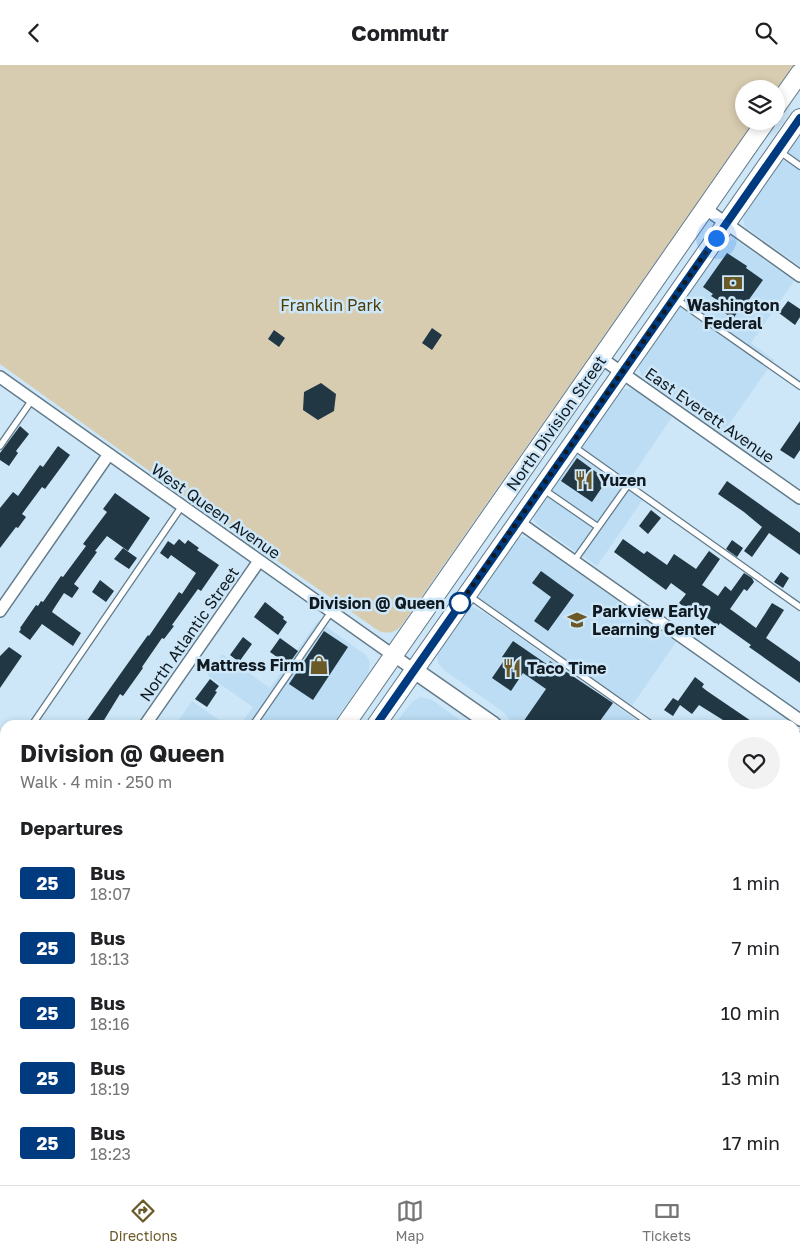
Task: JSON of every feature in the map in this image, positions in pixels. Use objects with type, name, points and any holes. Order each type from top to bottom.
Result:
[{"type":"main road","points":[[785,94],[800,73]]},
{"type":"main road","name":"North Division Street","points":[[379,720],[800,118]]},
{"type":"main road","name":"North Division Street","points":[[349,720],[760,130]]},
{"type":"street","points":[[706,209],[800,276]]},
{"type":"street","name":"East Everett Avenue","points":[[601,358],[800,498]]},
{"type":"street","name":"West Queen Avenue","points":[[0,377],[414,670]]},
{"type":"street","points":[[0,611],[109,454]]},
{"type":"street","points":[[518,521],[800,720]]},
{"type":"street","name":"North Atlantic Street","points":[[148,720],[259,561]]},
{"type":"street","points":[[414,670],[486,720]]},
{"type":"lane","points":[[778,150],[800,166]]},
{"type":"lane","points":[[674,297],[800,386]]},
{"type":"lane","points":[[0,446],[32,400]]},
{"type":"lane","points":[[571,445],[800,607]]},
{"type":"lane","points":[[574,561],[628,485]]},
{"type":"lane","points":[[541,488],[598,527]]},
{"type":"lane","points":[[35,720],[182,506]]},
{"type":"lane","points":[[466,594],[645,720]]},
{"type":"lane","points":[[256,720],[331,612]]},
{"type":"shaded area","points":[[800,134],[800,266],[745,227],[743,219],[746,211]]},
{"type":"shaded area","points":[[732,240],[737,241],[794,281],[751,343],[774,360],[722,434],[642,377],[639,368],[723,244]]},
{"type":"shaded area","points":[[625,389],[636,391],[672,417],[628,482],[646,495],[597,566],[539,526],[534,520],[534,516],[618,393]]},
{"type":"shaded area","name":"Parkview Early Learning Center","points":[[521,537],[534,542],[676,642],[631,707],[477,598],[516,540]]},
{"type":"shaded area","points":[[470,606],[485,613],[636,720],[510,720],[503,712],[444,670],[438,663],[437,655]]},
{"type":"shaded area","points":[[318,621],[366,655],[370,662],[368,674],[336,720],[244,720],[253,707],[207,675],[222,654],[270,688]]},
{"type":"shaded area","points":[[420,697],[432,700],[460,720],[398,720],[412,702]]},
{"type":"shaded area","points":[[192,701],[219,720],[179,720]]},
{"type":"green space","name":"Franklin Park","points":[[0,65],[794,65],[783,80],[735,80],[735,130],[748,130],[401,626],[389,633],[379,631],[201,508],[0,364]]},
{"type":"building","name":"Washington Federal","points":[[727,253],[747,266],[746,268],[763,280],[733,319],[718,308],[722,303],[711,296],[713,294],[703,287]]},
{"type":"building","points":[[788,301],[800,309],[800,317],[795,325],[779,313]]},
{"type":"building","points":[[432,328],[442,335],[432,350],[422,343]]},
{"type":"building","points":[[274,330],[285,338],[279,347],[268,339]]},
{"type":"building","points":[[321,383],[336,394],[334,411],[318,420],[303,410],[304,392]]},
{"type":"building","points":[[800,421],[800,450],[794,459],[780,450]]},
{"type":"building","points":[[20,426],[29,434],[16,451],[18,453],[9,466],[0,460],[0,453]]},
{"type":"building","points":[[58,446],[70,455],[45,489],[42,487],[22,514],[26,517],[0,548],[0,508],[13,492],[18,496],[40,465],[43,467]]},
{"type":"building","name":"Yuzen","points":[[577,458],[607,480],[592,502],[561,481]]},
{"type":"building","points":[[727,481],[800,533],[800,555],[769,533],[752,557],[744,551],[762,527],[718,494]]},
{"type":"building","points":[[115,493],[150,518],[128,551],[107,536],[74,584],[79,588],[72,598],[64,593],[53,610],[52,612],[81,633],[73,646],[42,624],[30,640],[19,632],[20,628],[36,605],[38,606],[41,601],[43,602],[61,576],[63,577],[86,546],[83,544],[107,512],[103,509]]},
{"type":"building","points":[[651,510],[661,518],[648,534],[639,526]]},
{"type":"building","points":[[179,539],[185,544],[188,540],[199,548],[197,550],[219,565],[201,591],[198,589],[164,639],[162,638],[123,696],[120,694],[104,720],[88,720],[179,592],[182,594],[196,573],[171,555],[168,559],[160,553],[168,541],[174,545]]},
{"type":"building","points":[[623,539],[644,554],[647,551],[667,565],[674,554],[696,569],[709,551],[720,559],[702,585],[718,596],[725,586],[731,591],[744,573],[752,578],[754,582],[747,591],[744,589],[730,609],[756,628],[772,603],[784,610],[766,638],[800,662],[800,683],[749,647],[751,645],[720,623],[718,626],[695,609],[692,613],[679,603],[686,594],[671,583],[666,590],[614,552]]},
{"type":"building","points":[[732,540],[743,548],[737,557],[726,549]]},
{"type":"building","points":[[123,548],[137,558],[129,569],[114,559]]},
{"type":"building","points":[[541,571],[574,595],[548,631],[534,621],[551,597],[532,583]]},
{"type":"building","points":[[781,572],[789,578],[783,588],[774,582]]},
{"type":"building","points":[[100,580],[114,591],[106,602],[92,592]]},
{"type":"building","points":[[265,602],[284,617],[283,619],[287,622],[278,635],[254,617]]},
{"type":"building","name":"Mattress Firm","points":[[324,631],[348,647],[313,700],[289,684]]},
{"type":"building","points":[[243,637],[252,644],[239,662],[230,655]]},
{"type":"building","points":[[280,638],[298,651],[288,665],[270,652]]},
{"type":"building","points":[[513,641],[548,665],[550,661],[613,703],[601,720],[524,720],[546,689],[523,673],[511,691],[492,678],[505,659],[502,657]]},
{"type":"building","points":[[9,647],[22,656],[0,688],[0,656]]},
{"type":"building","points":[[695,677],[704,684],[702,687],[707,691],[750,720],[723,720],[699,705],[692,714],[680,705],[673,716],[664,710],[673,698],[678,701]]},
{"type":"building","points":[[210,679],[219,686],[207,707],[195,699]]},
{"type":"bus line","name":"25","points":[[379,720],[800,118]]},
{"type":"place","name":"Washington Federal","points":[[733,283]]},
{"type":"place","name":"Yuzen","points":[[584,480]]},
{"type":"place","name":"Division @ Queen","points":[[460,603]]},
{"type":"place","name":"Parkview Early Learning Center","points":[[577,620]]},
{"type":"place","name":"Mattress Firm","points":[[319,665]]},
{"type":"place","name":"Taco Time","points":[[512,668]]},
{"type":"route","points":[[460,603],[459,605],[716,238]]}]
